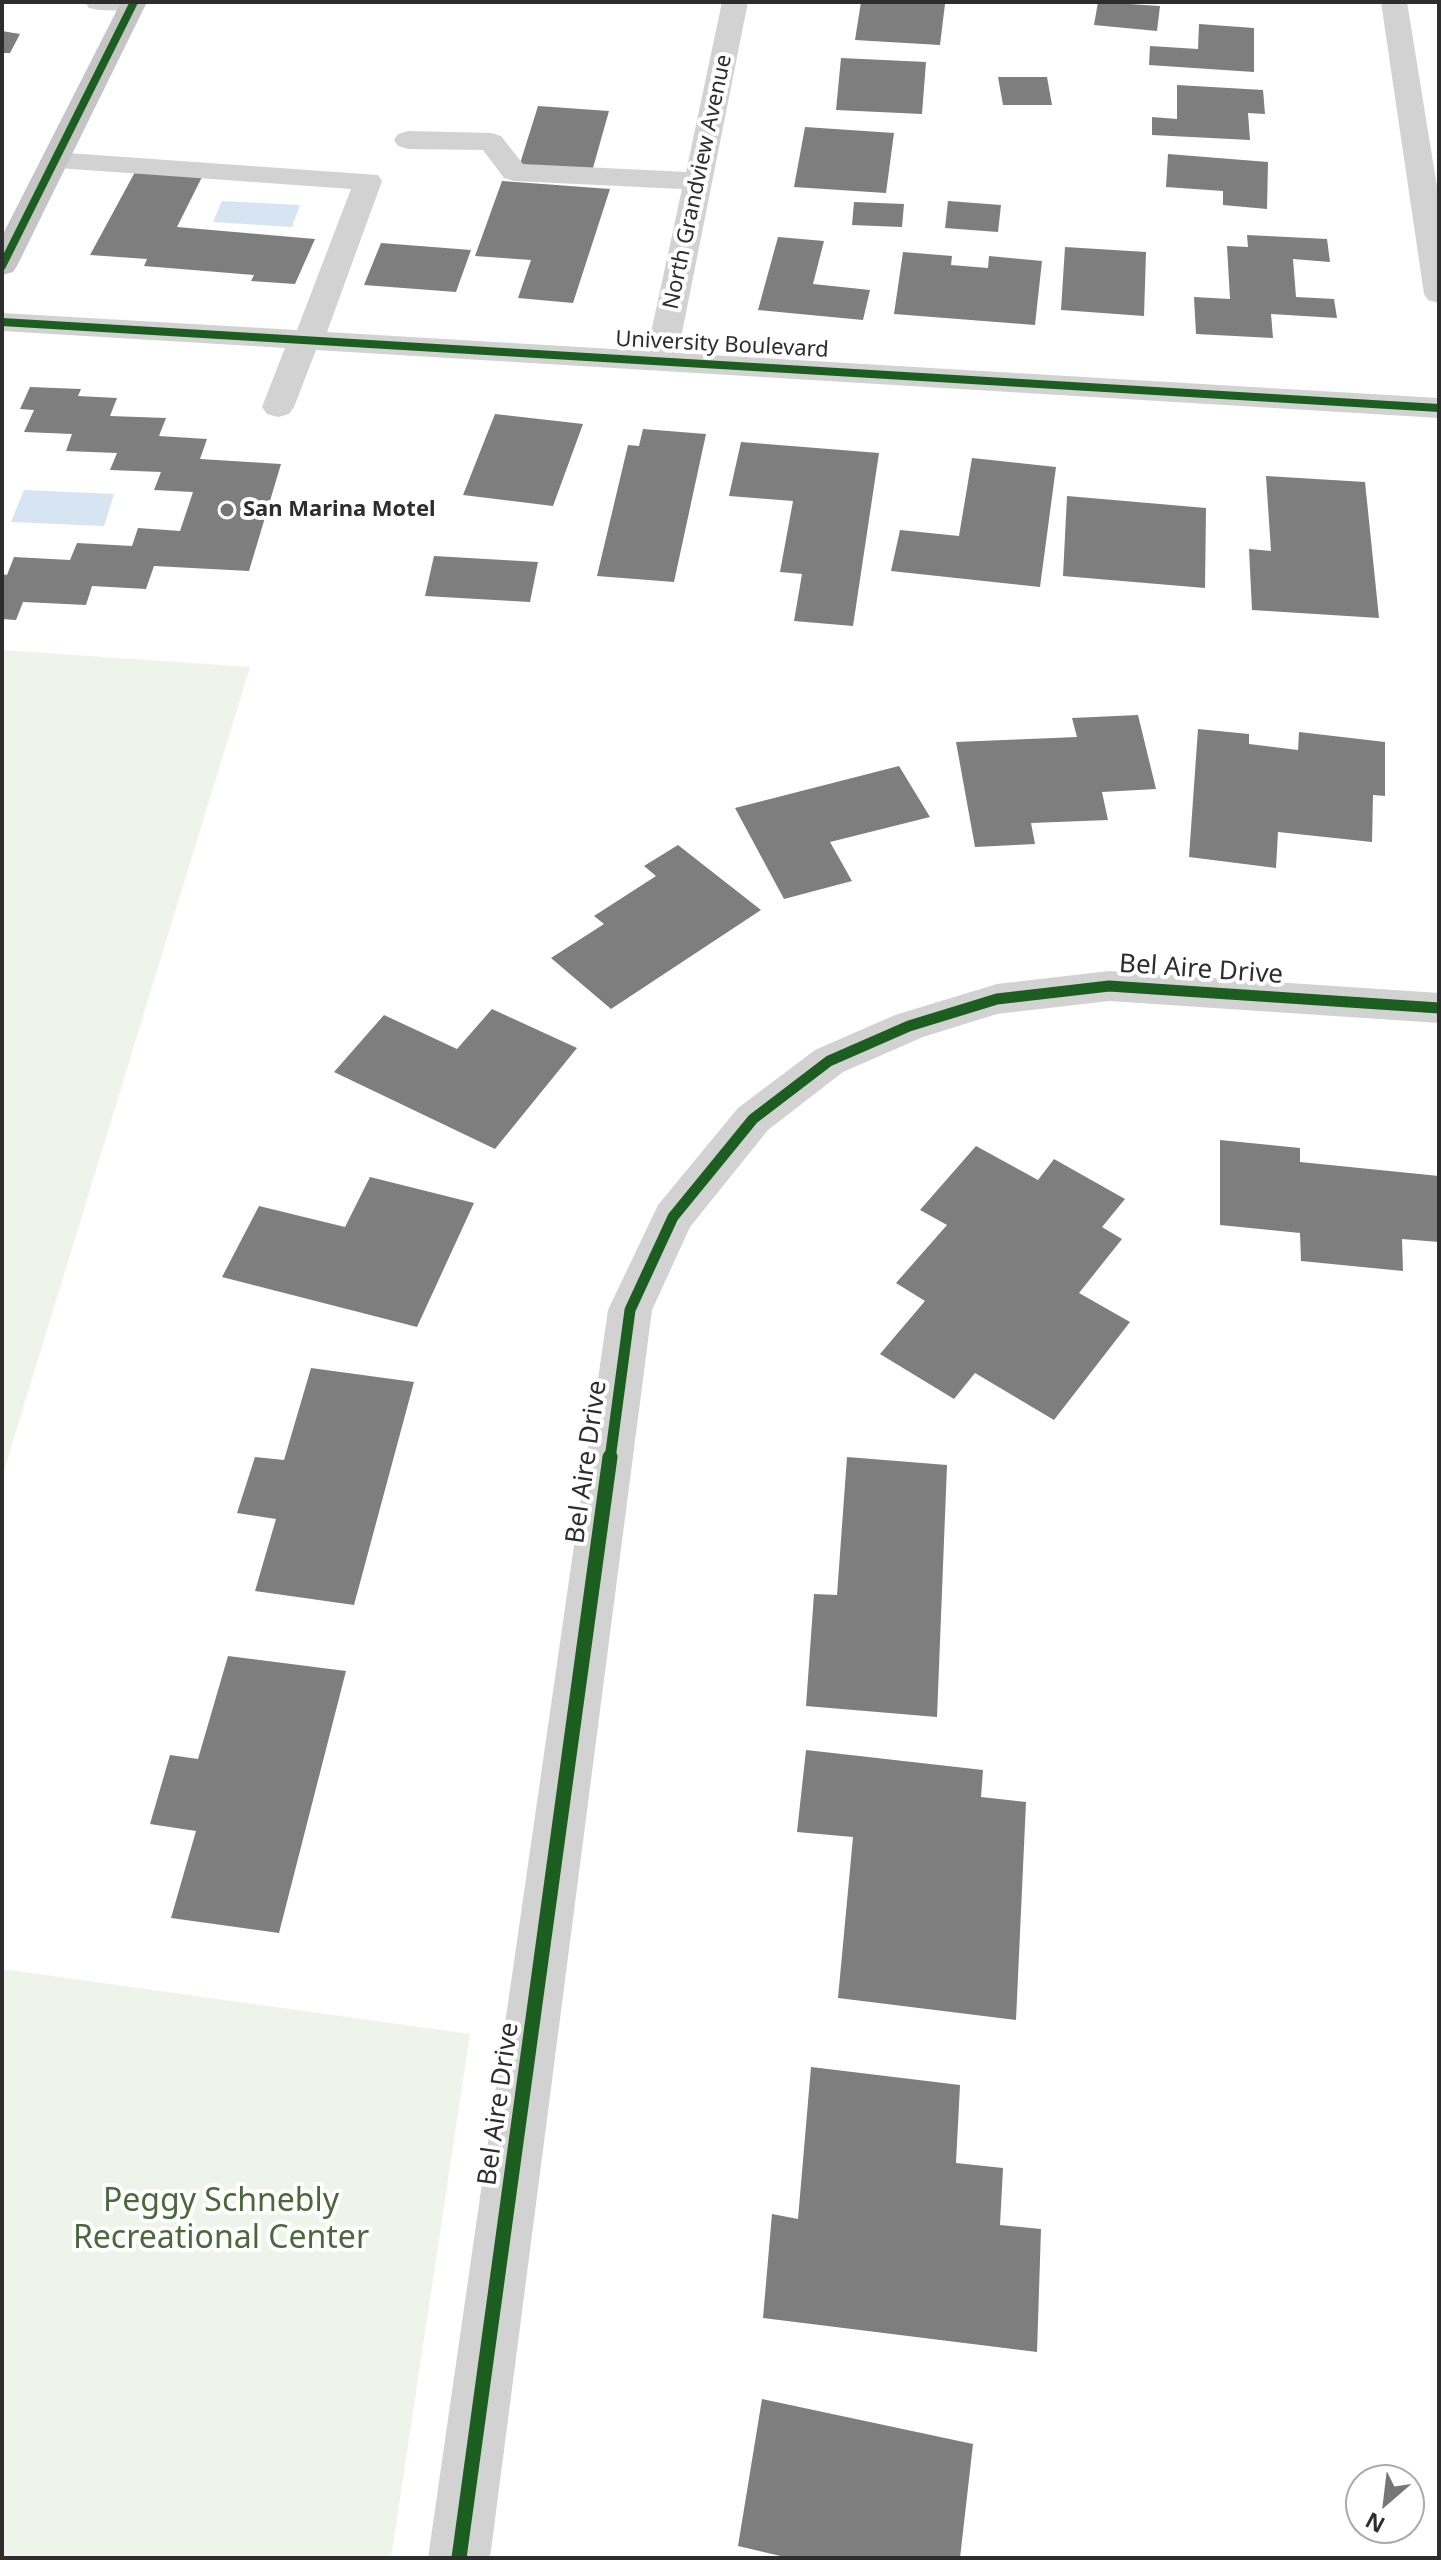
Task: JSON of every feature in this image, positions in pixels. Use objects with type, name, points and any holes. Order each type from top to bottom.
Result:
[{"type":"main road","points":[[2,266],[9,237],[54,161],[134,3]]},
{"type":"street","points":[[98,2],[134,3]]},
{"type":"street","name":"North Grandview Avenue","points":[[661,361],[735,2]]},
{"type":"street","points":[[1394,2],[1439,294]]},
{"type":"street","points":[[408,140],[491,142],[514,172],[698,181]]},
{"type":"street","points":[[54,161],[368,181],[278,407]]},
{"type":"street","name":"University Boulevard","points":[[2,322],[1439,408]]},
{"type":"street","name":"Bel Aire Drive","points":[[459,2558],[630,1310],[673,1217],[753,1119],[829,1061],[909,1026],[997,999],[1109,986],[1439,1008]]},
{"type":"green space","points":[[2,650],[250,667],[2,1477]]},
{"type":"green space","name":"Peggy Schnebly Recreational Center","points":[[2,1969],[470,2034],[391,2558],[2,2558]]},
{"type":"water","points":[[222,201],[300,205],[292,227],[213,222]]},
{"type":"water","points":[[24,490],[114,494],[104,526],[11,522]]},
{"type":"building","points":[[861,2],[945,4],[940,45],[855,40]]},
{"type":"building","points":[[1098,2],[1160,6],[1157,31],[1094,25]]},
{"type":"building","points":[[1199,24],[1254,28],[1254,72],[1149,65],[1150,46],[1198,49]]},
{"type":"building","points":[[2,31],[20,34],[10,53],[2,53]]},
{"type":"building","points":[[841,58],[926,62],[922,114],[836,110]]},
{"type":"building","points":[[998,77],[1047,77],[1052,105],[1003,105]]},
{"type":"building","points":[[1177,85],[1263,90],[1265,114],[1248,113],[1250,140],[1152,135],[1152,117],[1177,119]]},
{"type":"building","points":[[538,106],[609,111],[591,175],[518,170]]},
{"type":"building","points":[[805,127],[894,133],[886,193],[794,187]]},
{"type":"building","points":[[1168,154],[1268,162],[1267,209],[1223,205],[1223,191],[1166,187]]},
{"type":"building","points":[[135,172],[202,177],[177,227],[315,239],[295,284],[251,281],[254,275],[144,266],[147,259],[90,255]]},
{"type":"building","points":[[502,181],[610,189],[573,303],[518,298],[531,260],[475,256]]},
{"type":"building","points":[[948,201],[1001,205],[998,232],[945,228]]},
{"type":"building","points":[[854,202],[904,204],[902,227],[852,225]]},
{"type":"building","points":[[1247,235],[1327,239],[1330,262],[1293,259],[1296,297],[1334,299],[1337,318],[1271,314],[1273,338],[1196,334],[1194,297],[1230,299],[1227,246],[1248,247]]},
{"type":"building","points":[[778,237],[824,241],[813,284],[870,290],[863,320],[758,310]]},
{"type":"building","points":[[381,243],[471,250],[456,292],[364,285]]},
{"type":"building","points":[[1065,247],[1146,252],[1144,316],[1061,310]]},
{"type":"building","points":[[903,252],[952,256],[951,265],[988,268],[989,256],[1042,261],[1035,325],[894,314]]},
{"type":"building","name":"San Marina Motel","points":[[30,387],[81,389],[78,396],[117,398],[110,416],[166,418],[159,436],[207,439],[200,459],[281,464],[249,571],[154,566],[146,589],[92,586],[86,605],[23,602],[16,620],[2,619],[2,574],[7,575],[14,557],[70,560],[77,543],[132,546],[138,528],[180,531],[193,492],[154,490],[161,472],[110,470],[117,453],[66,451],[72,434],[24,432],[34,410],[20,409]]},
{"type":"building","points":[[495,414],[583,424],[553,506],[463,495]]},
{"type":"building","points":[[643,429],[706,434],[674,582],[597,576],[628,445],[639,446]]},
{"type":"building","points":[[741,442],[879,453],[853,626],[794,621],[802,574],[780,572],[793,501],[729,496]]},
{"type":"building","points":[[972,458],[1056,467],[1040,587],[891,571],[900,530],[959,536]]},
{"type":"building","points":[[1266,476],[1365,482],[1379,618],[1252,610],[1249,549],[1271,551]]},
{"type":"building","points":[[1067,496],[1206,508],[1205,588],[1063,576]]},
{"type":"building","points":[[434,556],[538,562],[530,602],[425,596]]},
{"type":"building","points":[[1138,715],[1156,789],[1102,792],[1108,820],[1031,823],[1035,844],[975,847],[956,742],[1077,737],[1072,718]]},
{"type":"building","points":[[1198,729],[1249,734],[1249,744],[1298,750],[1299,732],[1385,742],[1385,796],[1373,795],[1372,842],[1278,832],[1276,868],[1189,857]]},
{"type":"building","points":[[899,766],[930,817],[830,842],[852,881],[784,899],[735,808]]},
{"type":"building","points":[[678,845],[761,910],[611,1009],[551,958],[604,924],[594,916],[656,876],[644,866]]},
{"type":"building","points":[[492,1009],[577,1048],[495,1149],[334,1072],[384,1015],[457,1049]]},
{"type":"building","points":[[1220,1140],[1300,1148],[1300,1162],[1439,1176],[1439,1242],[1402,1239],[1403,1271],[1301,1261],[1300,1233],[1220,1225]]},
{"type":"building","points":[[976,1146],[1038,1180],[1054,1159],[1125,1199],[1102,1227],[1122,1239],[1079,1293],[1130,1322],[1054,1420],[975,1373],[954,1399],[880,1354],[925,1301],[896,1283],[947,1225],[920,1210]]},
{"type":"building","points":[[370,1177],[474,1203],[417,1327],[222,1277],[259,1206],[345,1227]]},
{"type":"building","points":[[311,1368],[414,1382],[354,1605],[255,1591],[276,1519],[237,1513],[255,1457],[284,1460]]},
{"type":"building","points":[[847,1457],[947,1465],[937,1717],[806,1706],[814,1594],[837,1595]]},
{"type":"building","points":[[228,1656],[346,1671],[279,1933],[171,1918],[196,1831],[150,1824],[170,1755],[198,1759]]},
{"type":"building","points":[[806,1750],[983,1770],[981,1797],[1026,1802],[1016,2020],[838,1998],[853,1837],[797,1832]]},
{"type":"building","points":[[811,2067],[960,2085],[956,2163],[1003,2168],[1000,2225],[1041,2229],[1037,2352],[763,2318],[772,2214],[798,2219]]},
{"type":"building","points":[[762,2399],[973,2444],[960,2558],[789,2558],[738,2546]]},
{"type":"cycle path","points":[[2,266],[134,2]]},
{"type":"cycle path","points":[[2,322],[1439,408]]},
{"type":"cycle path","points":[[459,2558],[630,1310],[673,1217],[753,1119],[829,1061],[909,1026],[997,999],[1109,986],[1439,1008]]},
{"type":"place","name":"San Marina Motel","points":[[227,510]]}]
